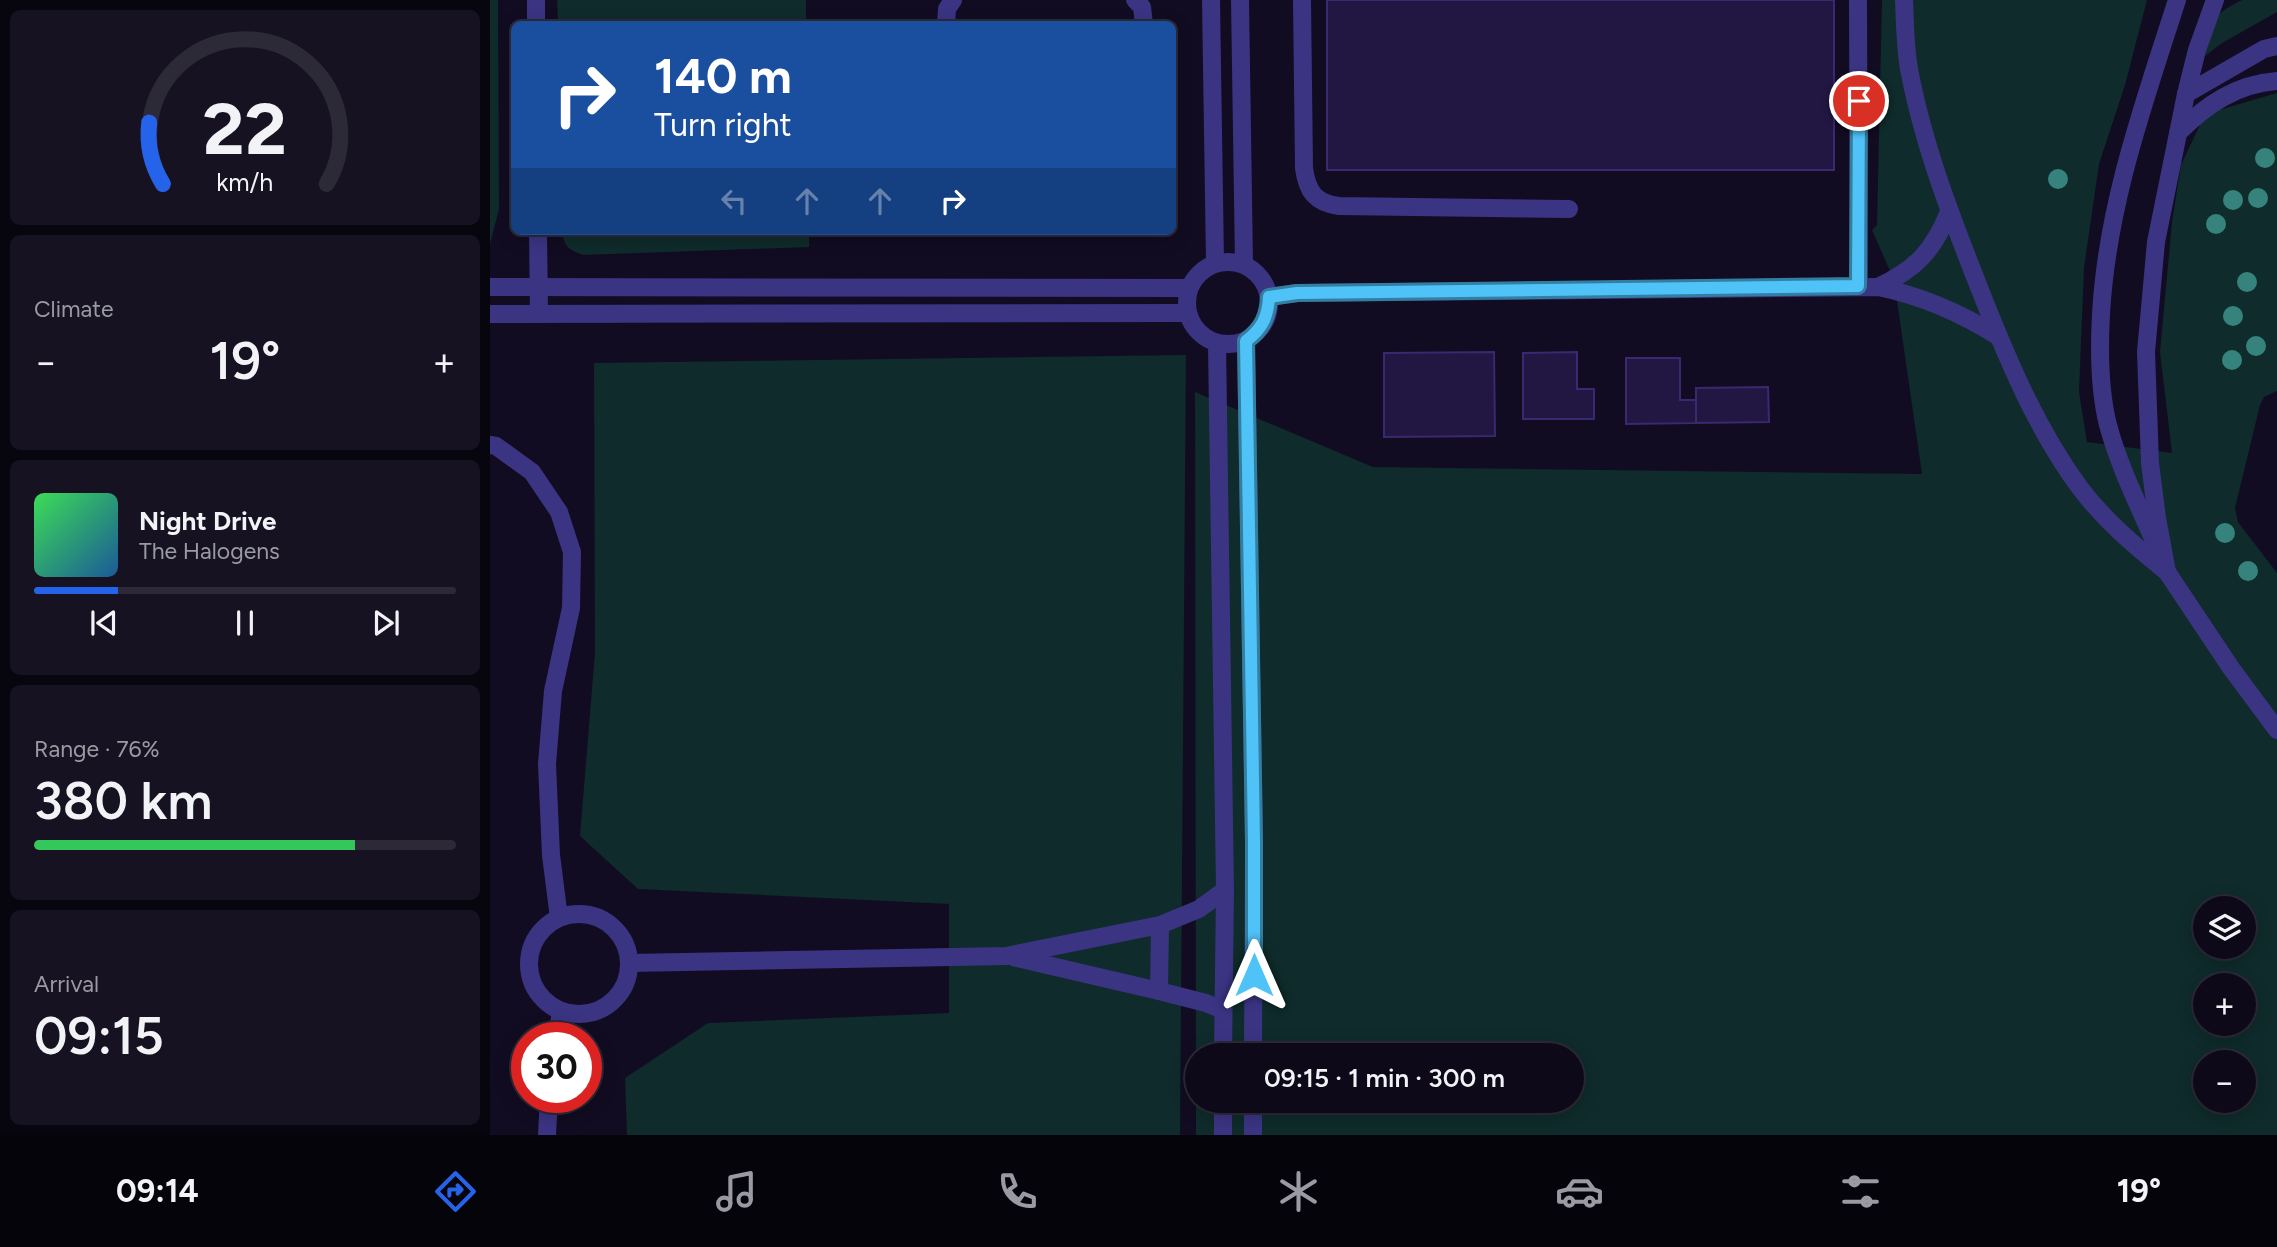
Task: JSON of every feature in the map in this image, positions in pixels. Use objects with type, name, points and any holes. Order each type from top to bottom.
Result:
[{"type":"street","points":[[536,0],[536,21]]},
{"type":"street","points":[[946,21],[947,9],[953,0]]},
{"type":"street","points":[[1211,0],[1215,263]]},
{"type":"street","points":[[1240,0],[1244,264]]},
{"type":"street","points":[[1302,0],[1304,168],[1306,183],[1313,196],[1325,205],[1339,206],[1569,209]]},
{"type":"street","points":[[1858,0],[1858,286]]},
{"type":"street","points":[[1904,0],[1909,67],[1927,144],[1948,212],[2037,421],[2080,487],[2119,532],[2167,572]]},
{"type":"street","points":[[2177,0],[2130,146],[2116,199],[2102,285],[2100,377],[2108,423],[2121,467],[2167,572],[2231,668],[2277,730]]},
{"type":"street","points":[[2167,572],[2150,463],[2146,352],[2156,242],[2186,94],[2197,50],[2215,0]]},
{"type":"street","points":[[2186,94],[2264,49],[2277,46]]},
{"type":"street","points":[[2178,133],[2200,111],[2219,98],[2244,88],[2277,81]]},
{"type":"street","points":[[1878,287],[1902,275],[1923,258],[1939,236],[1948,212]]},
{"type":"street","points":[[538,235],[539,314]]},
{"type":"street","points":[[1229,261],[1244,264],[1256,272],[1269,297],[1265,323],[1246,341],[1232,345],[1217,344],[1204,338],[1193,327],[1187,313],[1189,288],[1199,272],[1215,263],[1229,261]]},
{"type":"street","points":[[490,286],[1189,288]]},
{"type":"street","points":[[1269,297],[1297,293],[1878,287],[1941,305],[1999,337]]},
{"type":"street","points":[[490,314],[1187,313]]},
{"type":"street","points":[[1246,341],[1254,842],[1253,1043]]},
{"type":"street","points":[[1217,344],[1225,890],[1223,1043]]},
{"type":"street","points":[[490,445],[496,446],[532,472],[559,512],[572,552],[571,608],[553,691],[547,764],[551,855],[559,918]]},
{"type":"street","points":[[629,963],[1006,956],[1160,925],[1199,909],[1225,890]]},
{"type":"street","points":[[579,914],[598,917],[614,928],[625,944],[629,963],[626,983],[615,999],[599,1011],[580,1015],[561,1011],[544,1000],[533,984],[529,965],[532,945],[543,929],[559,918],[579,914]]},
{"type":"street","points":[[1159,991],[1160,925]]},
{"type":"street","points":[[1006,956],[1159,991],[1223,1010]]},
{"type":"street","points":[[559,1022],[561,1011]]},
{"type":"street","points":[[547,1135],[548,1113]]},
{"type":"street","points":[[1223,1113],[1223,1135]]},
{"type":"street","points":[[1253,1113],[1253,1135]]},
{"type":"green space","points":[[490,0],[498,0],[499,209],[490,244]]},
{"type":"green space","points":[[557,0],[806,0],[806,21],[558,21]]},
{"type":"green space","points":[[1882,0],[2147,0],[2125,85],[2099,164],[2084,268],[2079,392],[2087,442],[2172,453],[2160,352],[2172,222],[2181,165],[2205,114],[2277,93],[2277,391],[2264,397],[2260,405],[2235,508],[2238,522],[2277,573],[2277,1135],[1196,1135],[1196,1113],[1584,1113],[1584,1043],[1196,1043],[1195,392],[1373,467],[1922,474],[1894,280],[1872,230],[1877,225]]},
{"type":"green space","points":[[2242,0],[2277,0],[2277,12],[2222,43],[2201,59],[2212,23],[2223,11]]},
{"type":"green space","points":[[563,235],[809,235],[809,247],[583,255],[568,247]]},
{"type":"green space","points":[[1186,355],[1180,1135],[627,1135],[625,1078],[708,1023],[949,1013],[949,904],[638,889],[580,836],[595,652],[594,363]]},
{"type":"building","points":[[1327,0],[1834,0],[1834,170],[1327,170]]},
{"type":"building","points":[[1494,352],[1495,436],[1384,437],[1384,353]]},
{"type":"building","points":[[1577,352],[1577,389],[1594,389],[1594,419],[1523,419],[1523,353]]},
{"type":"building","points":[[1626,358],[1680,358],[1680,400],[1696,400],[1696,423],[1626,424]]},
{"type":"building","points":[[1768,387],[1769,422],[1696,423],[1696,388]]},
{"type":"route","points":[[1254,975],[1246,341],[1265,323],[1269,297],[1297,293],[1858,286],[1859,101]]}]
